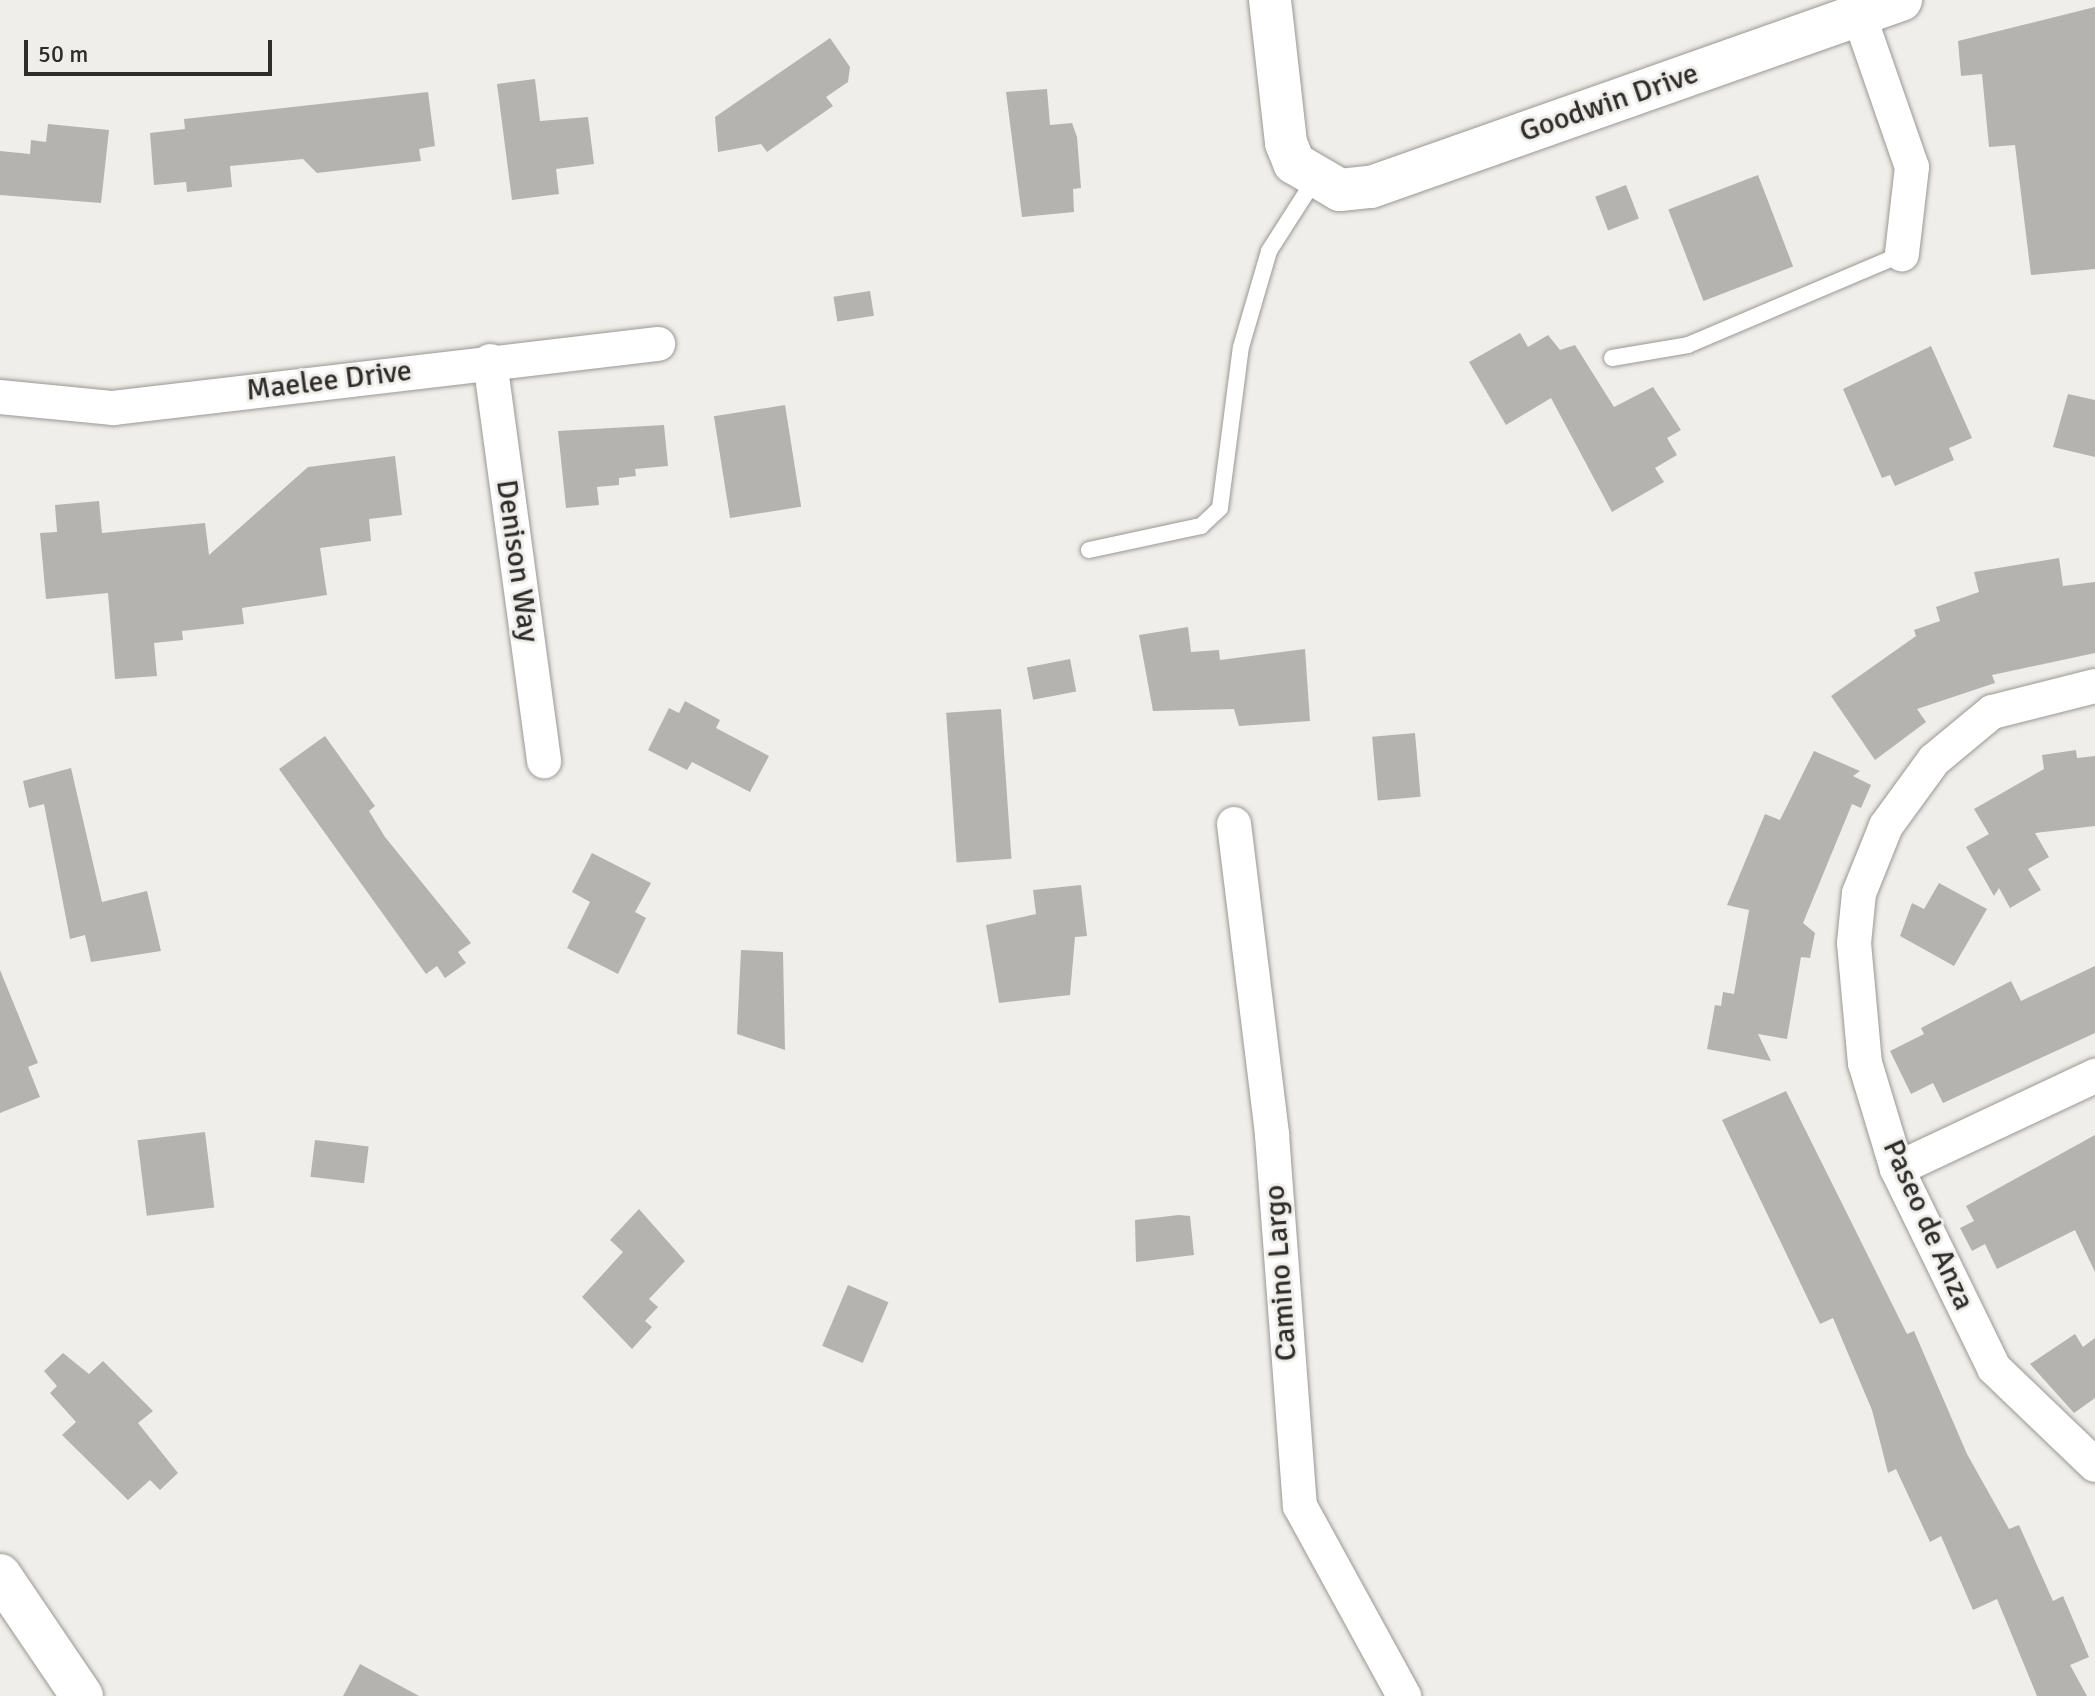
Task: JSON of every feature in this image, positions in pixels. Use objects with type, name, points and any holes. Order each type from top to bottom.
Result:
[{"type":"street","points":[[1270,0],[1286,143],[1294,163],[1315,179]]},
{"type":"street","name":"Goodwin Drive","points":[[1315,179],[1340,190],[1371,187],[1901,0]]},
{"type":"street","points":[[1859,15],[1912,167],[1902,254]]},
{"type":"street","name":"Maelee Drive","points":[[0,397],[113,408],[490,361],[658,344]]},
{"type":"street","name":"Denison Way","points":[[490,361],[544,761]]},
{"type":"street","name":"Paseo de Anza","points":[[2095,686],[1992,712],[1934,760],[1886,826],[1859,893],[1854,943],[1865,1063],[1897,1169],[1994,1368],[2095,1465]]},
{"type":"street","name":"Camino Largo","points":[[1234,824],[1272,1135],[1300,1506],[1404,1696]]},
{"type":"street","points":[[1897,1169],[2095,1076]]},
{"type":"street","points":[[0,1575],[82,1696]]},
{"type":"lane","points":[[1089,550],[1201,526],[1220,508],[1241,347],[1269,251],[1315,179]]},
{"type":"lane","points":[[1612,358],[1688,345],[1902,254]]},
{"type":"building","points":[[2095,7],[2095,269],[2031,275],[2015,145],[1989,147],[1982,74],[1961,76],[1958,41]]},
{"type":"building","points":[[830,38],[850,67],[848,82],[826,97],[833,106],[767,152],[761,144],[718,152],[715,117]]},
{"type":"building","points":[[535,79],[540,121],[588,117],[594,164],[556,169],[559,194],[512,200],[497,84]]},
{"type":"building","points":[[1047,89],[1050,125],[1072,123],[1077,137],[1081,188],[1073,189],[1074,212],[1022,217],[1006,92]]},
{"type":"building","points":[[428,92],[435,146],[419,149],[421,161],[317,173],[303,159],[230,166],[232,187],[187,192],[186,182],[154,185],[150,133],[185,129],[184,119]]},
{"type":"building","points":[[48,124],[109,130],[101,203],[0,195],[0,151],[30,154],[31,140],[46,142]]},
{"type":"building","points":[[1758,175],[1793,266],[1703,301],[1668,209]]},
{"type":"building","points":[[1626,185],[1639,219],[1608,230],[1595,197]]},
{"type":"building","points":[[870,291],[874,316],[837,321],[833,297]]},
{"type":"building","points":[[1520,333],[1528,347],[1548,335],[1560,350],[1575,345],[1614,407],[1653,387],[1681,430],[1667,438],[1677,455],[1655,468],[1664,482],[1612,512],[1551,398],[1506,425],[1469,362]]},
{"type":"building","points":[[1931,346],[1972,438],[1949,448],[1954,460],[1895,486],[1890,475],[1882,478],[1843,389]]},
{"type":"building","points":[[2068,394],[2095,400],[2095,457],[2053,447]]},
{"type":"building","points":[[785,405],[801,507],[730,518],[714,416]]},
{"type":"building","points":[[664,425],[668,466],[635,469],[636,476],[619,478],[619,485],[597,487],[599,505],[566,508],[558,431]]},
{"type":"building","points":[[395,456],[402,515],[369,519],[371,541],[320,548],[327,595],[242,608],[244,624],[182,631],[183,640],[154,643],[157,676],[115,679],[108,593],[46,599],[40,533],[57,532],[55,505],[99,501],[102,533],[205,523],[209,555],[308,467]]},
{"type":"building","points":[[2059,558],[2063,586],[2095,582],[2095,653],[1992,675],[1995,683],[1917,709],[1926,722],[1875,760],[1831,696],[1916,636],[1914,630],[1940,621],[1936,607],[1979,592],[1974,572]]},
{"type":"building","points":[[1188,627],[1191,652],[1219,650],[1220,660],[1305,649],[1310,721],[1239,726],[1234,709],[1153,711],[1139,635]]},
{"type":"building","points":[[1070,659],[1076,691],[1033,700],[1027,667]]},
{"type":"building","points":[[685,701],[720,720],[716,728],[769,756],[750,792],[692,762],[687,770],[648,750],[669,708],[679,713]]},
{"type":"building","points":[[1001,709],[1011,859],[957,862],[946,713]]},
{"type":"building","points":[[1415,733],[1421,797],[1378,801],[1372,737]]},
{"type":"building","points":[[325,736],[375,806],[369,811],[385,837],[471,943],[458,952],[466,963],[445,978],[437,966],[426,974],[279,769]]},
{"type":"building","points":[[2076,750],[2077,758],[2095,756],[2095,826],[2035,833],[2049,857],[2028,869],[2041,890],[2010,908],[1999,888],[1994,896],[1966,847],[1989,834],[1974,809],[2044,769],[2042,755]]},
{"type":"building","points":[[1814,751],[1860,771],[1853,776],[1871,785],[1861,808],[1852,804],[1803,923],[1815,933],[1810,958],[1801,957],[1787,1039],[1758,1034],[1771,1061],[1707,1049],[1715,1005],[1721,1006],[1723,992],[1734,994],[1749,910],[1727,905],[1765,814],[1780,820]]},
{"type":"building","points":[[71,768],[102,902],[147,891],[161,951],[91,962],[85,935],[70,939],[44,804],[29,808],[23,781]]},
{"type":"building","points":[[592,853],[651,883],[635,912],[646,918],[618,974],[567,948],[590,902],[572,892]]},
{"type":"building","points":[[1939,883],[1987,909],[1954,966],[1900,936],[1912,903],[1924,909]]},
{"type":"building","points":[[1081,885],[1087,936],[1075,937],[1070,995],[999,1003],[986,925],[1036,914],[1033,890]]},
{"type":"building","points":[[741,950],[783,952],[785,1050],[737,1034]]},
{"type":"building","points":[[2095,966],[2095,1033],[1943,1103],[1933,1083],[1911,1094],[1890,1051],[1924,1034],[1921,1028],[2011,981],[2021,1001]]},
{"type":"building","points":[[0,970],[38,1063],[28,1067],[40,1097],[0,1113]]},
{"type":"building","points":[[1786,1091],[1907,1334],[1914,1331],[1967,1454],[2009,1529],[2019,1525],[2053,1601],[2063,1596],[2089,1657],[2070,1665],[2087,1696],[2037,1696],[1997,1599],[1973,1610],[1941,1536],[1930,1542],[1896,1469],[1888,1473],[1872,1410],[1833,1318],[1820,1324],[1722,1120]]},
{"type":"building","points":[[205,1132],[214,1207],[147,1216],[138,1140]]},
{"type":"building","points":[[2095,1135],[2095,1272],[2075,1230],[1997,1269],[1985,1244],[1972,1251],[1960,1228],[1974,1221],[1966,1206]]},
{"type":"building","points":[[315,1140],[369,1147],[364,1183],[310,1177]]},
{"type":"building","points":[[639,1209],[685,1261],[649,1299],[658,1307],[645,1321],[652,1327],[632,1349],[582,1297],[623,1252],[610,1240]]},
{"type":"building","points":[[1190,1216],[1194,1255],[1136,1262],[1135,1220]]},
{"type":"building","points":[[848,1285],[889,1302],[863,1363],[822,1346]]},
{"type":"building","points":[[2075,1334],[2083,1347],[2095,1338],[2095,1398],[2074,1413],[2030,1364]]},
{"type":"building","points":[[63,1353],[89,1374],[103,1361],[153,1411],[138,1423],[178,1473],[160,1490],[150,1480],[128,1500],[62,1435],[76,1422],[50,1393],[57,1386],[44,1371]]},
{"type":"building","points":[[360,1664],[419,1696],[343,1696]]}]
